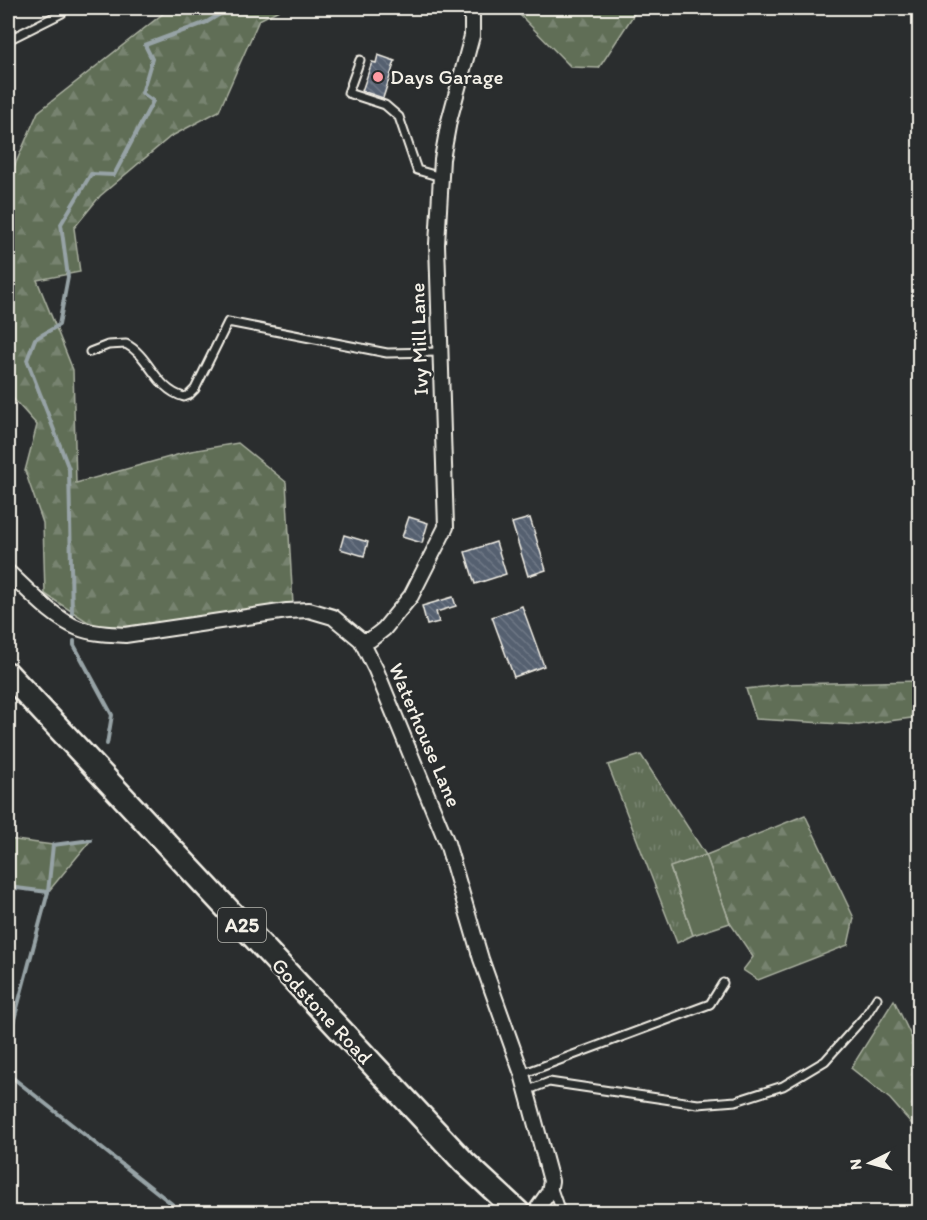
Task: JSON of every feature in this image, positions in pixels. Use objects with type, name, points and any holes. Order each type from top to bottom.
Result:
[{"type":"main road","name":"Godstone Road","points":[[8,674],[464,1162],[518,1212]]},
{"type":"street","name":"Ivy Mill Lane","points":[[361,640],[370,640],[384,629],[411,596],[446,527],[437,244],[441,177],[449,122],[472,36],[472,8]]},
{"type":"street","name":"Waterhouse Lane","points":[[8,572],[60,618],[78,628],[100,634],[125,635],[288,611],[309,610],[333,617],[361,640],[405,737],[447,843],[481,959],[522,1074],[550,1181]]},
{"type":"street","points":[[535,1212],[549,1192],[550,1181]]},
{"type":"lane","points":[[8,40],[62,13]]},
{"type":"lane","points":[[360,60],[348,93],[385,105],[399,117],[417,170],[441,177]]},
{"type":"lane","points":[[90,352],[108,345],[126,344],[138,353],[159,382],[184,397],[195,389],[228,322],[377,352],[440,352]]},
{"type":"lane","points":[[522,1074],[710,1004],[723,983]]},
{"type":"lane","points":[[526,1091],[549,1082],[698,1104],[736,1101],[783,1086],[825,1061],[866,1015],[877,998]]},
{"type":"lane","points":[[550,1181],[561,1212]]},
{"type":"green space","points":[[159,8],[283,8],[259,20],[219,111],[170,137],[100,196],[74,228],[80,272],[37,280],[73,370],[76,483],[191,451],[238,443],[286,482],[293,605],[145,627],[94,626],[45,594],[43,523],[25,471],[37,425],[8,393],[8,181],[38,112],[165,12]]},
{"type":"green space","points":[[490,8],[638,8],[599,68],[571,67],[518,13]]},
{"type":"green space","points":[[919,681],[919,717],[858,725],[756,719],[746,689],[787,684]]},
{"type":"green space","points":[[641,755],[706,855],[670,868],[693,935],[677,943],[608,765]]},
{"type":"green space","points":[[805,815],[854,918],[848,945],[758,980],[743,970],[753,957],[730,923],[706,855]]},
{"type":"green space","points":[[8,839],[53,845],[91,840],[48,892],[8,887]]},
{"type":"green space","points":[[706,855],[730,923],[693,935],[670,867]]},
{"type":"green space","points":[[894,1000],[912,1038],[919,1046],[919,1132],[890,1099],[851,1068]]},
{"type":"building","name":"Days Garage","points":[[378,55],[395,61],[383,98],[362,91],[372,62],[376,63]]},
{"type":"building","points":[[409,517],[428,523],[422,543],[402,537]]},
{"type":"building","points":[[530,518],[546,570],[528,576],[512,523]]},
{"type":"building","points":[[344,535],[368,542],[364,556],[340,549]]},
{"type":"building","points":[[496,542],[506,574],[475,584],[465,552]]},
{"type":"building","points":[[453,597],[456,606],[436,612],[439,622],[427,625],[422,606]]},
{"type":"building","points":[[522,606],[544,666],[514,677],[492,617]]},
{"type":"waterway","points":[[72,614],[69,469],[27,360],[35,339],[59,325],[68,277],[61,224],[91,174],[114,175],[153,101],[142,93],[152,59],[145,45],[207,22],[230,8]]},
{"type":"waterway","points":[[74,641],[74,645],[112,715],[107,744]]},
{"type":"waterway","points":[[8,1042],[48,892],[53,845],[91,840]]},
{"type":"waterway","points":[[8,887],[48,892]]},
{"type":"waterway","points":[[8,1074],[172,1204],[176,1212]]},
{"type":"place","name":"Days Garage","points":[[378,77]]}]
